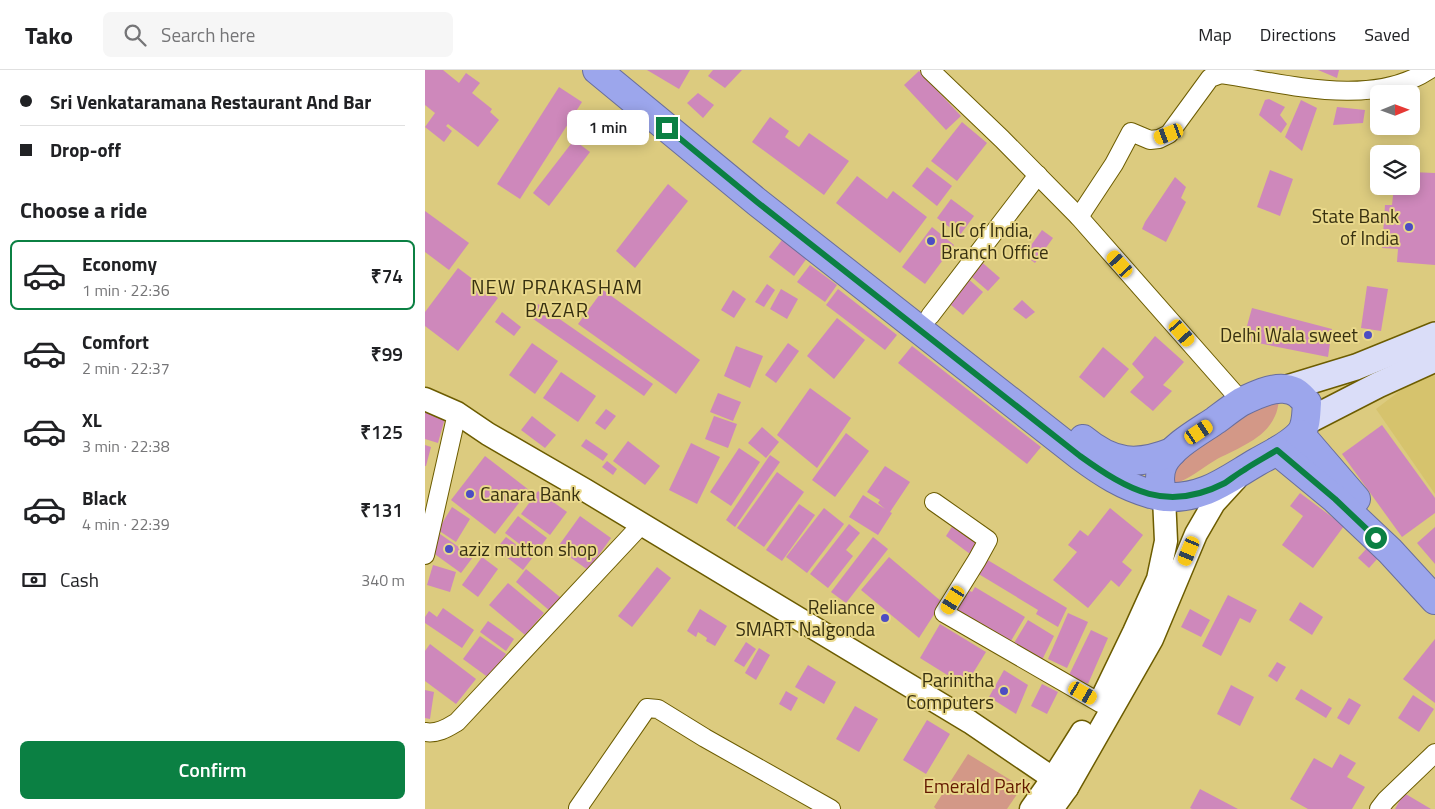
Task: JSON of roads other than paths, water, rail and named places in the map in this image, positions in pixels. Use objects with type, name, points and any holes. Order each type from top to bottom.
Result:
[{"type":"highway","points":[[597,70],[757,202],[1109,477],[1137,490],[1164,497],[1186,496],[1207,491],[1226,482],[1277,450],[1303,428],[1307,403],[1297,392],[1284,389],[1268,391],[1242,402],[1172,452],[1164,462],[1160,473],[1160,486],[1164,497]]},
{"type":"highway","points":[[612,70],[930,316],[1091,445],[1112,457],[1135,462],[1155,459],[1172,452]]},
{"type":"highway","points":[[1303,428],[1397,546],[1435,600]]},
{"type":"highway","points":[[1277,450],[1356,518],[1390,551],[1435,600]]},
{"type":"main road","points":[[1284,389],[1355,368],[1435,335]]},
{"type":"main road","points":[[1303,428],[1378,385],[1435,359]]},
{"type":"street","points":[[930,70],[1079,217],[1242,402]]},
{"type":"street","points":[[1079,217],[1114,164],[1131,132],[1150,140],[1159,139],[1169,134],[1210,78],[1221,74],[1300,87],[1365,90],[1395,86],[1419,77],[1429,70]]},
{"type":"street","points":[[930,316],[1038,175]]},
{"type":"street","points":[[425,399],[457,413],[488,434],[642,524],[970,722],[1060,783]]},
{"type":"street","points":[[425,555],[457,413]]},
{"type":"street","points":[[1031,809],[1060,783],[1152,639],[1201,526],[1214,504],[1244,470]]},
{"type":"street","points":[[1053,809],[1060,783],[1158,579],[1166,541],[1164,497]]},
{"type":"street","points":[[934,502],[988,540],[944,613],[1100,703]]},
{"type":"street","points":[[425,732],[445,730],[457,722],[642,524]]},
{"type":"street","points":[[580,809],[578,808],[647,708],[658,709],[705,738],[831,809]]},
{"type":"street","points":[[1379,809],[1435,753]]},
{"type":"place","name":"State Bank of India","points":[[1409,227]]},
{"type":"place","name":"LIC of India, Branch Office","points":[[931,241]]},
{"type":"place","name":"Delhi Wala sweet","points":[[1368,335]]},
{"type":"place","name":"Canara Bank","points":[[470,494]]},
{"type":"place","name":"aziz mutton shop","points":[[449,549]]},
{"type":"place","name":"Reliance SMART Nalgonda","points":[[885,618]]},
{"type":"place","name":"Parinitha Computers","points":[[1004,691]]},
{"type":"district","name":"NEW PRAKASHAM BAZAR","points":[[557,298]]},
{"type":"park label","name":"Emerald Park","points":[[977,786]]}]
